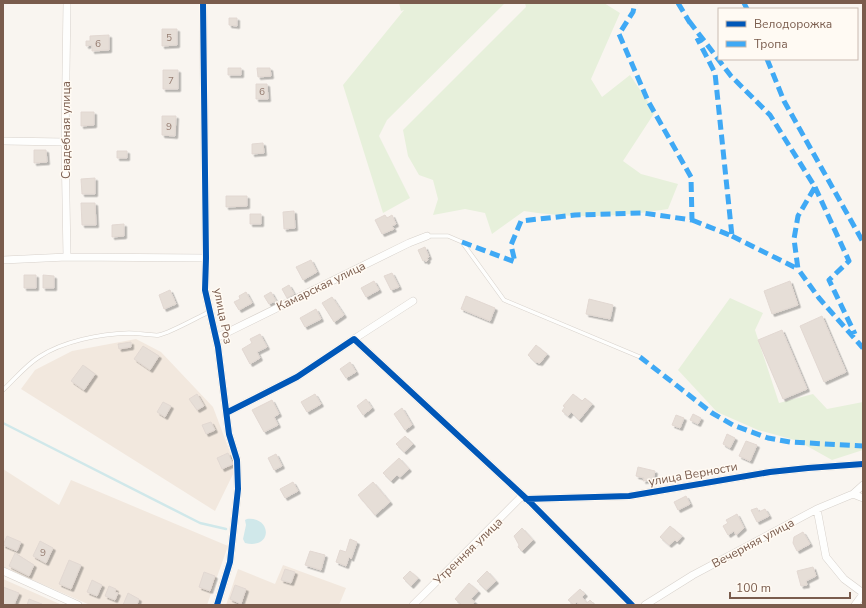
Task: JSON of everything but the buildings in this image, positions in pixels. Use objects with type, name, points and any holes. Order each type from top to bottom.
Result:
[{"type":"street","name":"Свадебная улица","points":[[67,3],[65,142],[67,257]]},
{"type":"street","name":"улица Роз","points":[[203,3],[206,258],[205,290],[216,338],[230,434],[237,460],[238,489],[230,562],[217,605]]},
{"type":"street","points":[[3,141],[65,142]]},
{"type":"street","name":"Камарская улица","points":[[216,338],[409,243],[427,236]]},
{"type":"street","points":[[3,260],[67,257],[206,258]]},
{"type":"street","points":[[228,412],[297,377],[413,301]]},
{"type":"street","points":[[354,339],[524,497],[632,605]]},
{"type":"street","name":"улица Верности","points":[[524,497],[628,496],[770,472],[863,464]]},
{"type":"street","name":"Вечерняя улица","points":[[645,605],[693,575],[817,509],[853,494],[863,486]]},
{"type":"street","points":[[853,494],[863,498]]},
{"type":"street","name":"Утренняя улица","points":[[413,605],[524,497]]},
{"type":"street","points":[[817,509],[826,557],[844,580],[863,593],[855,605]]},
{"type":"street","points":[[3,571],[78,605]]},
{"type":"lane","points":[[427,236],[448,236],[462,242],[504,300],[640,357]]},
{"type":"lane","points":[[3,390],[40,356],[67,345],[89,339],[125,333],[159,336],[209,312]]},
{"type":"shaded area","points":[[136,339],[161,352],[213,407],[236,468],[215,511],[21,389],[35,370],[72,351]]},
{"type":"shaded area","points":[[3,469],[59,505],[71,480],[228,546],[207,605],[90,605],[3,567]]},
{"type":"shaded area","points":[[283,565],[346,588],[339,605],[226,605],[238,569],[275,584]]},
{"type":"shaded area","points":[[3,579],[62,605],[3,605]]},
{"type":"green space","points":[[399,3],[505,3],[387,120],[379,136],[410,198],[383,213],[343,85],[404,10],[401,11]]},
{"type":"green space","points":[[525,3],[604,3],[620,13],[591,79],[602,97],[630,75],[655,112],[623,161],[641,174],[678,184],[668,209],[632,214],[596,216],[542,214],[524,211],[492,234],[485,213],[465,209],[433,215],[438,199],[433,180],[419,175],[408,156],[403,130],[526,7]]},
{"type":"green space","points":[[730,298],[763,313],[755,330],[779,403],[813,394],[827,409],[863,402],[863,450],[832,460],[798,441],[758,430],[717,412],[678,370]]},
{"type":"water","points":[[255,519],[261,522],[265,527],[265,538],[261,542],[254,544],[245,543],[243,539],[246,525],[245,520]]},
{"type":"waterway","points":[[3,423],[200,523],[226,529]]},
{"type":"marked path","points":[[462,242],[515,262],[511,245],[521,221],[575,215],[643,213],[692,220],[691,177],[648,101],[619,34],[633,12],[635,3]]},
{"type":"marked path","points":[[678,3],[690,23]]},
{"type":"marked path","points":[[744,3],[746,8]]},
{"type":"marked path","points":[[689,21],[718,59]]},
{"type":"marked path","points":[[692,220],[732,236],[715,73],[697,38]]},
{"type":"marked path","points":[[719,60],[731,76],[770,115],[815,187],[798,216],[794,239],[798,269],[819,298],[863,348]]},
{"type":"marked path","points":[[767,60],[784,101],[863,242]]},
{"type":"marked path","points":[[815,187],[849,261],[829,280],[855,334]]},
{"type":"marked path","points":[[732,236],[798,269]]},
{"type":"marked path","points":[[640,357],[712,413],[733,425],[768,438],[790,442],[863,446]]},
{"type":"cycle path","points":[[203,3],[206,258],[205,290],[218,347],[229,434],[237,460],[238,489],[230,562],[217,605]]},
{"type":"cycle path","points":[[228,412],[297,377],[354,339],[530,502],[632,605]]},
{"type":"cycle path","points":[[526,499],[629,496],[770,472],[863,464]]}]
